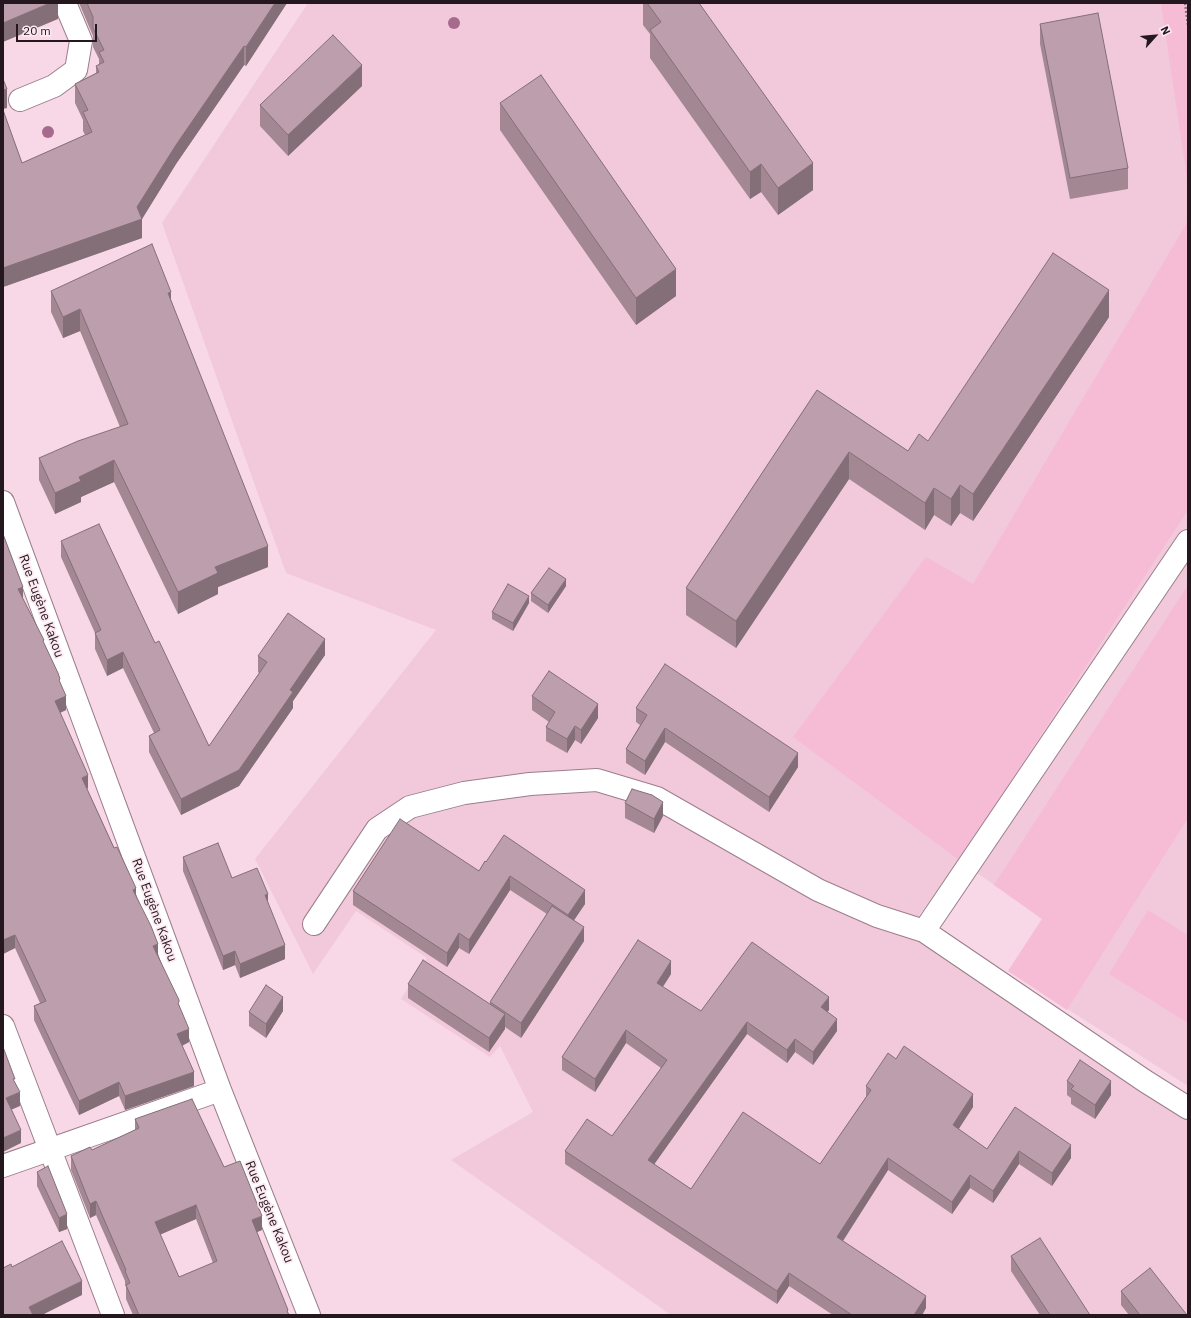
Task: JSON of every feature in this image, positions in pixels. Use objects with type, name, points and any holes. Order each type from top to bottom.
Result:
[{"type":"street","points":[[20,100],[54,86],[76,70],[81,41],[65,3]]},
{"type":"street","name":"Rue Eugène Kakou","points":[[3,502],[220,1090],[309,1315]]},
{"type":"street","points":[[924,931],[1188,541]]},
{"type":"street","points":[[314,924],[377,829],[410,807],[464,793],[530,784],[597,780],[657,798],[818,890],[877,916],[924,931],[1145,1081],[1188,1108]]},
{"type":"street","points":[[3,1026],[113,1315]]},
{"type":"street","points":[[3,1166],[220,1090]]},
{"type":"path","points":[[1185,3],[1188,25]]},
{"type":"shaded area","points":[[308,3],[1188,3],[1188,1086],[1008,971],[1042,919],[959,860],[918,917],[924,931],[1188,1108],[1188,1315],[671,1315],[451,1160],[533,1112],[500,1046],[490,1057],[401,999],[427,958],[356,911],[313,974],[255,859],[436,630],[286,573],[162,223]]},
{"type":"shaded area","points":[[1161,3],[1188,3],[1188,186]]},
{"type":"shaded area","points":[[1188,221],[1188,510],[959,860],[793,737],[926,557],[973,584]]},
{"type":"shaded area","points":[[1188,585],[1188,818],[1067,1010],[1008,971],[1042,919],[994,885]]},
{"type":"shaded area","points":[[1148,910],[1188,935],[1188,1023],[1109,974]]},
{"type":"building","points":[[3,3],[50,3],[3,23]]},
{"type":"building","points":[[87,3],[275,3],[246,47],[244,46],[176,145],[137,207],[142,219],[3,268],[3,110],[22,163],[92,132],[83,112],[88,110],[75,84],[99,72],[96,66],[104,62],[99,52],[104,50],[93,28],[93,17]]},
{"type":"building","points":[[647,3],[699,3],[813,163],[778,188],[761,164],[750,172],[650,30],[661,22]]},
{"type":"building","points":[[1098,13],[1128,168],[1070,178],[1040,24]]},
{"type":"building","points":[[333,35],[362,65],[288,135],[260,105]]},
{"type":"building","points":[[541,75],[676,269],[636,298],[500,103]]},
{"type":"building","points":[[3,79],[7,89],[3,90]]},
{"type":"building","points":[[152,244],[171,292],[168,293],[268,546],[215,567],[218,573],[178,592],[114,460],[79,477],[81,481],[55,493],[39,458],[78,441],[128,424],[80,309],[63,317],[51,291]]},
{"type":"building","points":[[1053,253],[1109,290],[973,494],[960,485],[951,499],[934,488],[925,503],[849,452],[736,621],[686,588],[817,390],[908,451],[919,434],[928,441]]},
{"type":"building","points":[[99,524],[155,643],[159,641],[209,746],[267,662],[258,656],[288,613],[325,639],[290,690],[293,692],[239,770],[181,799],[149,736],[160,730],[123,652],[107,660],[95,633],[101,630],[61,541]]},
{"type":"building","points":[[3,534],[23,587],[18,589],[44,640],[43,641],[58,673],[59,680],[66,696],[55,701],[88,775],[82,778],[114,848],[117,847],[136,888],[133,890],[151,926],[158,944],[153,946],[179,1000],[178,1003],[189,1029],[177,1034],[194,1072],[125,1096],[119,1082],[79,1101],[34,1006],[46,1001],[15,935],[3,940]]},
{"type":"building","points":[[549,568],[566,579],[548,605],[531,593]]},
{"type":"building","points":[[508,584],[529,596],[513,623],[492,612]]},
{"type":"building","points":[[665,664],[798,753],[769,797],[665,728],[645,761],[626,749],[647,715],[636,708]]},
{"type":"building","points":[[549,671],[598,704],[581,730],[575,726],[567,739],[546,727],[555,712],[532,696]]},
{"type":"building","points":[[632,789],[652,795],[663,802],[654,819],[625,803]]},
{"type":"building","points":[[400,819],[479,871],[504,835],[585,890],[568,915],[510,876],[469,940],[459,933],[447,953],[353,891]]},
{"type":"building","points":[[218,843],[232,878],[257,868],[268,894],[265,895],[285,945],[240,964],[235,951],[223,956],[183,857]]},
{"type":"building","points":[[552,906],[584,927],[521,1023],[490,1002]]},
{"type":"building","points":[[638,940],[671,961],[657,983],[701,1011],[752,942],[829,997],[821,1007],[837,1019],[813,1052],[795,1039],[787,1050],[747,1022],[648,1160],[691,1189],[743,1112],[820,1164],[871,1090],[866,1086],[888,1053],[896,1059],[904,1046],[973,1094],[953,1125],[987,1149],[1015,1107],[1071,1145],[1052,1173],[1019,1151],[993,1191],[970,1175],[952,1202],[888,1158],[837,1237],[926,1296],[914,1315],[852,1315],[789,1273],[777,1291],[565,1151],[587,1119],[612,1136],[667,1060],[626,1030],[595,1079],[562,1057]]},
{"type":"building","points":[[423,960],[505,1014],[489,1038],[408,984]]},
{"type":"building","points":[[266,985],[283,997],[266,1024],[249,1012]]},
{"type":"building","points":[[3,1047],[15,1079],[13,1079],[20,1092],[6,1098],[21,1130],[3,1138]]},
{"type":"building","points":[[1080,1060],[1111,1081],[1095,1105],[1071,1089],[1074,1086],[1067,1081]]},
{"type":"building","points":[[192,1099],[224,1167],[240,1161],[262,1216],[252,1220],[289,1315],[139,1315],[126,1285],[130,1283],[125,1271],[126,1270],[96,1201],[90,1204],[71,1156],[90,1147],[92,1150],[139,1128],[135,1119]],"holes":[[[196,1205],[217,1261],[179,1277],[155,1222]]]},
{"type":"building","points":[[48,1166],[67,1214],[59,1218],[37,1172]]},
{"type":"building","points":[[1040,1238],[1090,1315],[1050,1315],[1011,1256]]},
{"type":"building","points":[[62,1241],[82,1281],[29,1307],[33,1315],[3,1315],[3,1268],[11,1264],[12,1267]]},
{"type":"building","points":[[1150,1268],[1187,1315],[1140,1315],[1121,1291]]}]
